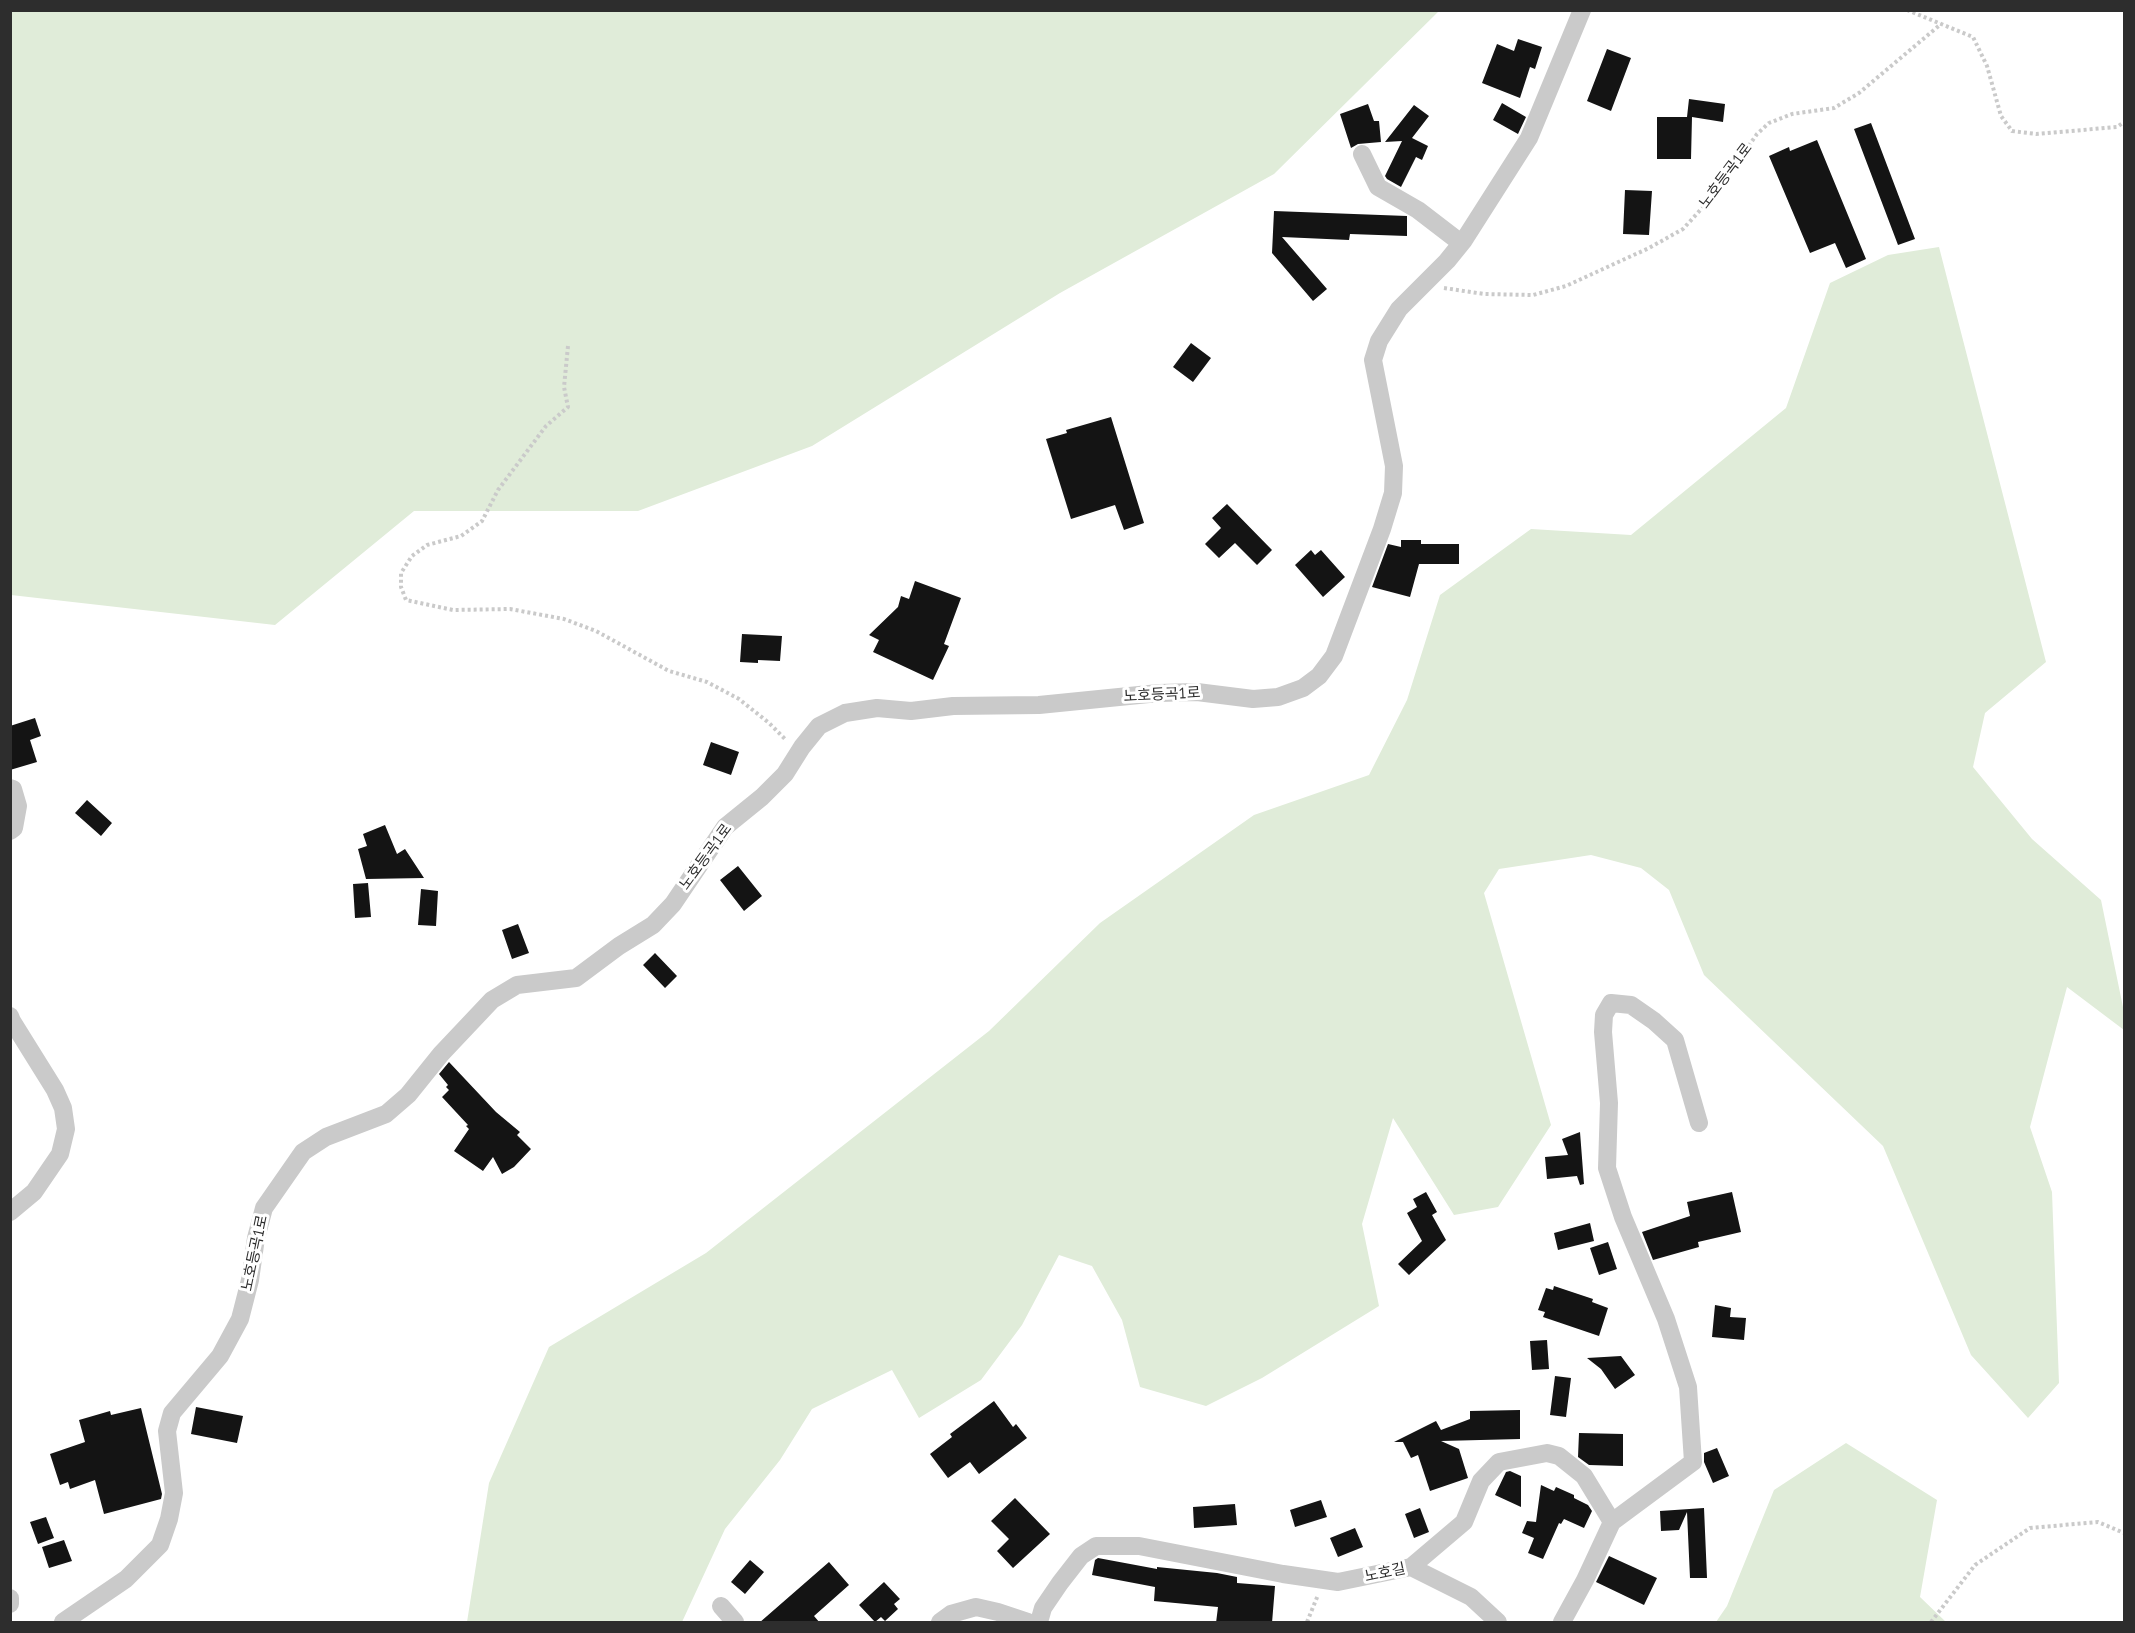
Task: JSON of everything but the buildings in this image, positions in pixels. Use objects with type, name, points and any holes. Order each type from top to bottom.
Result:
[{"type":"street","name":"노호등곡1로","points":[[63,1623],[126,1579],[160,1545],[169,1519],[174,1492],[167,1431],[172,1413],[220,1356],[240,1319],[264,1208],[303,1152],[326,1137],[386,1114],[408,1095],[441,1054],[492,1000],[517,985],[576,978],[619,946],[653,925],[673,904],[725,827],[762,797],[784,774],[819,726],[845,713],[877,708],[911,711],[953,706],[1039,705],[1159,693],[1197,692],[1253,699],[1278,697],[1303,688],[1319,676],[1334,656],[1382,529],[1393,493],[1394,466],[1373,360],[1379,341],[1400,309],[1461,243],[1529,138],[1582,10]]},
{"type":"street","points":[[1362,154],[1378,187],[1418,210],[1461,243]]},
{"type":"street","points":[[10,788],[13,789],[18,806],[14,828],[10,831]]},
{"type":"street","points":[[1562,1623],[1612,1521],[1693,1462],[1688,1387],[1666,1319],[1623,1216],[1607,1168],[1609,1103],[1603,1032],[1604,1015],[1611,1003],[1630,1005],[1654,1021],[1675,1040],[1699,1123]]},
{"type":"street","points":[[10,1016],[55,1090],[63,1108],[66,1130],[60,1154],[34,1192],[10,1212]]},
{"type":"street","name":"노호길","points":[[1039,1623],[1043,1608],[1060,1582],[1081,1556],[1096,1546],[1139,1546],[1283,1574],[1338,1582],[1411,1567],[1464,1522],[1481,1481],[1499,1462],[1529,1455],[1547,1453],[1559,1456],[1584,1476],[1612,1521]]},
{"type":"street","points":[[1411,1567],[1471,1597],[1498,1623]]},
{"type":"street","points":[[10,1598],[10,1604]]},
{"type":"street","points":[[721,1606],[735,1623]]},
{"type":"street","points":[[940,1623],[951,1614],[976,1607],[1028,1623]]},
{"type":"path","points":[[1907,10],[1973,37],[1987,66],[2001,116],[2012,131],[2037,134],[2117,127],[2124,123]]},
{"type":"path","name":"노호등곡1로","points":[[1423,285],[1484,294],[1533,295],[1566,286],[1649,248],[1683,229],[1715,194],[1757,134],[1770,123],[1792,114],[1834,108],[1859,93],[1941,24]]},
{"type":"path","points":[[568,346],[564,387],[568,407],[546,426],[498,490],[482,521],[461,536],[427,545],[412,556],[401,573],[401,587],[406,600],[453,610],[510,609],[564,619],[596,631],[669,671],[707,682],[739,699],[769,723],[798,753]]},
{"type":"path","points":[[1931,1623],[1975,1565],[2030,1528],[2098,1521],[2124,1533]]},
{"type":"path","points":[[1307,1623],[1324,1579]]},
{"type":"green space","points":[[11,10],[1439,11],[1274,174],[1060,293],[812,446],[638,511],[414,511],[275,625],[11,595]]},
{"type":"green space","points":[[1939,247],[2046,662],[1985,713],[1973,767],[2032,839],[2101,900],[2124,1012],[2124,1030],[2067,987],[2030,1127],[2052,1192],[2059,1383],[2028,1418],[1971,1355],[1883,1146],[1704,975],[1669,890],[1641,868],[1591,855],[1499,869],[1484,893],[1551,1125],[1498,1207],[1454,1215],[1393,1118],[1362,1224],[1379,1306],[1262,1378],[1206,1406],[1140,1387],[1122,1320],[1092,1266],[1059,1255],[1022,1325],[981,1380],[919,1418],[892,1370],[812,1409],[780,1460],[725,1529],[682,1622],[467,1622],[489,1483],[549,1347],[706,1253],[989,1031],[1100,923],[1254,815],[1369,775],[1407,700],[1440,595],[1531,529],[1631,535],[1786,408],[1830,283],[1888,255]]},
{"type":"green space","points":[[1846,1443],[1937,1500],[1920,1597],[1946,1622],[1716,1622],[1727,1606],[1774,1490]]}]
